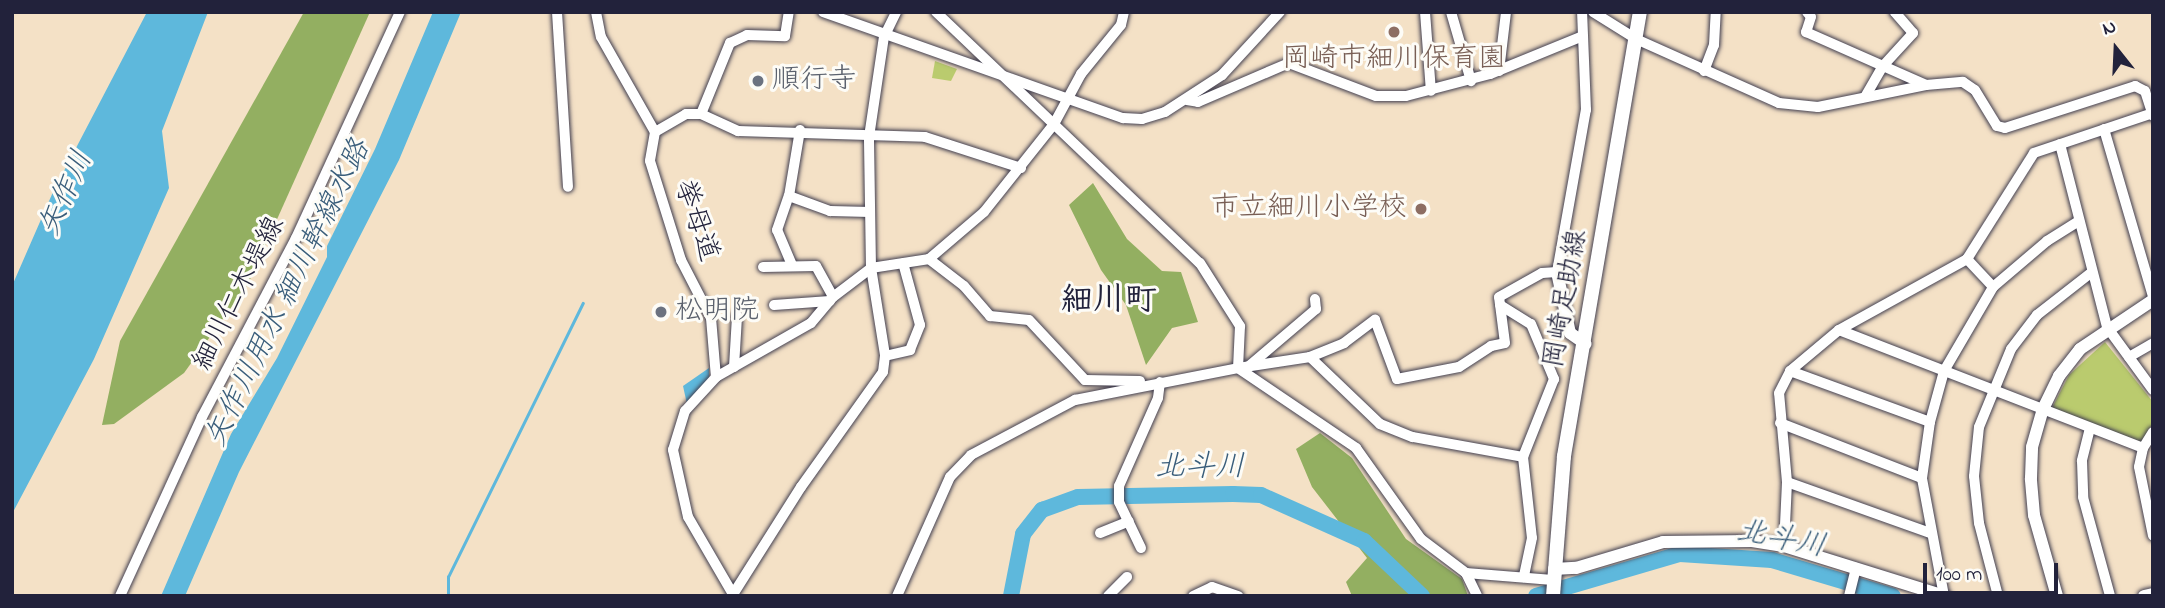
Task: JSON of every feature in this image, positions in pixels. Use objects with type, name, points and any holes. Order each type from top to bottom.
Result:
[{"type":"main road","name":"岡崎足助線","points":[[1554,585],[1563,456],[1586,344],[1640,12]]},
{"type":"street","name":"細川仁木堤線","points":[[120,596],[202,417],[296,238],[400,12]]},
{"type":"street","points":[[557,12],[568,187]]},
{"type":"street","points":[[596,12],[601,37],[654,132],[686,114],[701,114],[738,131],[800,130],[869,137],[925,137],[1021,168]]},
{"type":"street","points":[[701,114],[730,43],[747,36],[781,38],[789,12]]},
{"type":"street","points":[[823,12],[884,37],[1131,119],[1151,118],[1186,100],[1222,75],[1280,12]]},
{"type":"street","points":[[896,12],[884,37],[869,137],[871,268],[885,356],[874,389],[801,487],[733,595],[688,517],[673,450],[685,411],[716,377],[811,323],[831,299],[871,268],[929,259],[984,212],[1054,124],[1067,99],[1121,24],[1124,12]]},
{"type":"street","points":[[936,12],[1208,274],[1240,326],[1243,367],[1356,449],[1421,539],[1466,573],[1477,596]]},
{"type":"street","points":[[1425,12],[1431,91]]},
{"type":"street","points":[[1451,12],[1471,81]]},
{"type":"street","points":[[1499,71],[1506,12]]},
{"type":"street","points":[[1582,12],[1586,110],[1557,272],[1570,333],[1586,344]]},
{"type":"street","points":[[1593,12],[1636,39],[1779,103],[1818,107],[1926,85],[1964,82],[1975,90],[1997,126],[2005,128],[2135,86],[2145,91],[2152,114],[2034,153],[1968,259],[1839,330],[1790,371],[1779,393],[1787,482],[1784,546]]},
{"type":"street","points":[[1704,71],[1714,45],[1716,12]]},
{"type":"street","points":[[1807,12],[1811,17],[1806,32],[1926,85]]},
{"type":"street","points":[[1866,97],[1882,67],[1913,33],[1895,12]]},
{"type":"street","points":[[1186,100],[1198,102],[1289,62],[1376,96],[1431,91],[1499,71],[1583,36]]},
{"type":"street","points":[[2057,596],[2034,515],[2031,478],[2032,447],[2043,410],[2059,376],[2080,349],[2107,327],[2153,298],[2104,129]]},
{"type":"street","points":[[792,265],[777,230],[789,196],[800,130]]},
{"type":"street","name":"挙母道","points":[[654,132],[650,161],[681,260],[711,318],[716,377]]},
{"type":"street","points":[[2060,144],[2107,327],[2153,390]]},
{"type":"street","points":[[789,196],[830,211],[870,212]]},
{"type":"street","points":[[1466,573],[1524,577],[1554,585],[1576,568],[1663,542],[1711,539],[1784,546],[1945,596],[1930,533],[1922,478],[1930,422],[1944,371],[1993,287],[2047,241],[2079,221]]},
{"type":"street","points":[[929,259],[964,286],[990,316],[1029,320],[1085,380],[1160,382]]},
{"type":"street","points":[[1968,259],[1993,287]]},
{"type":"street","points":[[885,356],[910,350],[920,325],[904,263]]},
{"type":"street","points":[[763,267],[792,265],[820,268],[831,299]]},
{"type":"street","points":[[897,596],[950,477],[966,458],[1057,407],[1160,382],[1310,357],[1343,344],[1375,320],[1397,379],[1459,367],[1491,345],[1505,342],[1499,297],[1507,290],[1542,273],[1557,272]]},
{"type":"street","points":[[1998,596],[1979,523],[1974,476],[1979,427],[1991,389],[2011,349],[2037,315],[2092,272]]},
{"type":"street","points":[[775,305],[831,299]]},
{"type":"street","points":[[1243,367],[1317,309],[1315,299]]},
{"type":"street","points":[[1500,305],[1531,324],[1554,379],[1523,457],[1532,538],[1524,577]]},
{"type":"street","points":[[734,367],[737,316]]},
{"type":"street","points":[[1839,330],[2143,448]]},
{"type":"street","points":[[2129,357],[2153,343]]},
{"type":"street","points":[[1310,357],[1380,424],[1413,437],[1523,457]]},
{"type":"street","points":[[1790,371],[1930,422]]},
{"type":"street","points":[[1141,548],[1119,502],[1119,486],[1158,398],[1160,382]]},
{"type":"street","points":[[1780,423],[1922,478]]},
{"type":"street","points":[[2090,428],[2081,461],[2083,497],[2110,596]]},
{"type":"street","points":[[2153,432],[2143,448],[2140,486],[2153,536]]},
{"type":"street","points":[[1787,482],[1930,533]]},
{"type":"street","points":[[1100,533],[1129,520]]},
{"type":"street","points":[[1850,594],[1855,570]]},
{"type":"street","points":[[1108,596],[1128,577]]},
{"type":"street","points":[[1193,596],[1212,587],[1238,596]]},
{"type":"street","points":[[2144,596],[2153,594]]},
{"type":"green space","points":[[304,12],[370,12],[248,284],[184,373],[114,424],[102,425],[120,341]]},
{"type":"green space","points":[[935,61],[957,69],[951,81],[932,78]]},
{"type":"green space","points":[[1093,183],[1127,239],[1162,271],[1181,272],[1198,322],[1172,328],[1146,365],[1126,305],[1101,270],[1069,205]]},
{"type":"green space","points":[[2105,342],[2153,402],[2153,423],[2141,442],[2052,408],[2069,375]]},
{"type":"green space","points":[[1320,433],[1352,458],[1406,539],[1462,579],[1468,596],[1352,596],[1346,582],[1367,558],[1312,487],[1296,449]]},
{"type":"water","name":"矢作川","points":[[147,12],[208,12],[162,131],[169,188],[94,359],[12,514],[12,286],[53,192]]},
{"type":"water","name":"矢作川用水 細川幹線水路","points":[[433,12],[461,12],[399,160],[239,472],[185,596],[161,596],[231,434],[277,358],[327,257],[327,246],[375,149]]},
{"type":"water","points":[[709,368],[709,380],[687,404],[683,386]]},
{"type":"waterway","points":[[448,596],[448,577],[583,303]]},
{"type":"waterway","name":"北斗川","points":[[1011,596],[1023,534],[1042,510],[1078,497],[1233,494],[1261,495],[1364,541],[1422,596]]},
{"type":"waterway","name":"北斗川","points":[[1536,596],[1680,554],[1772,560],[1893,596]]},
{"type":"place","name":"岡崎市細川保育園","points":[[1394,32]]},
{"type":"place","name":"順行寺","points":[[758,81]]},
{"type":"place","name":"市立細川小学校","points":[[1421,209]]},
{"type":"place","name":"松明院","points":[[661,312]]},
{"type":"district","name":"細川町","points":[[1109,302]]}]
